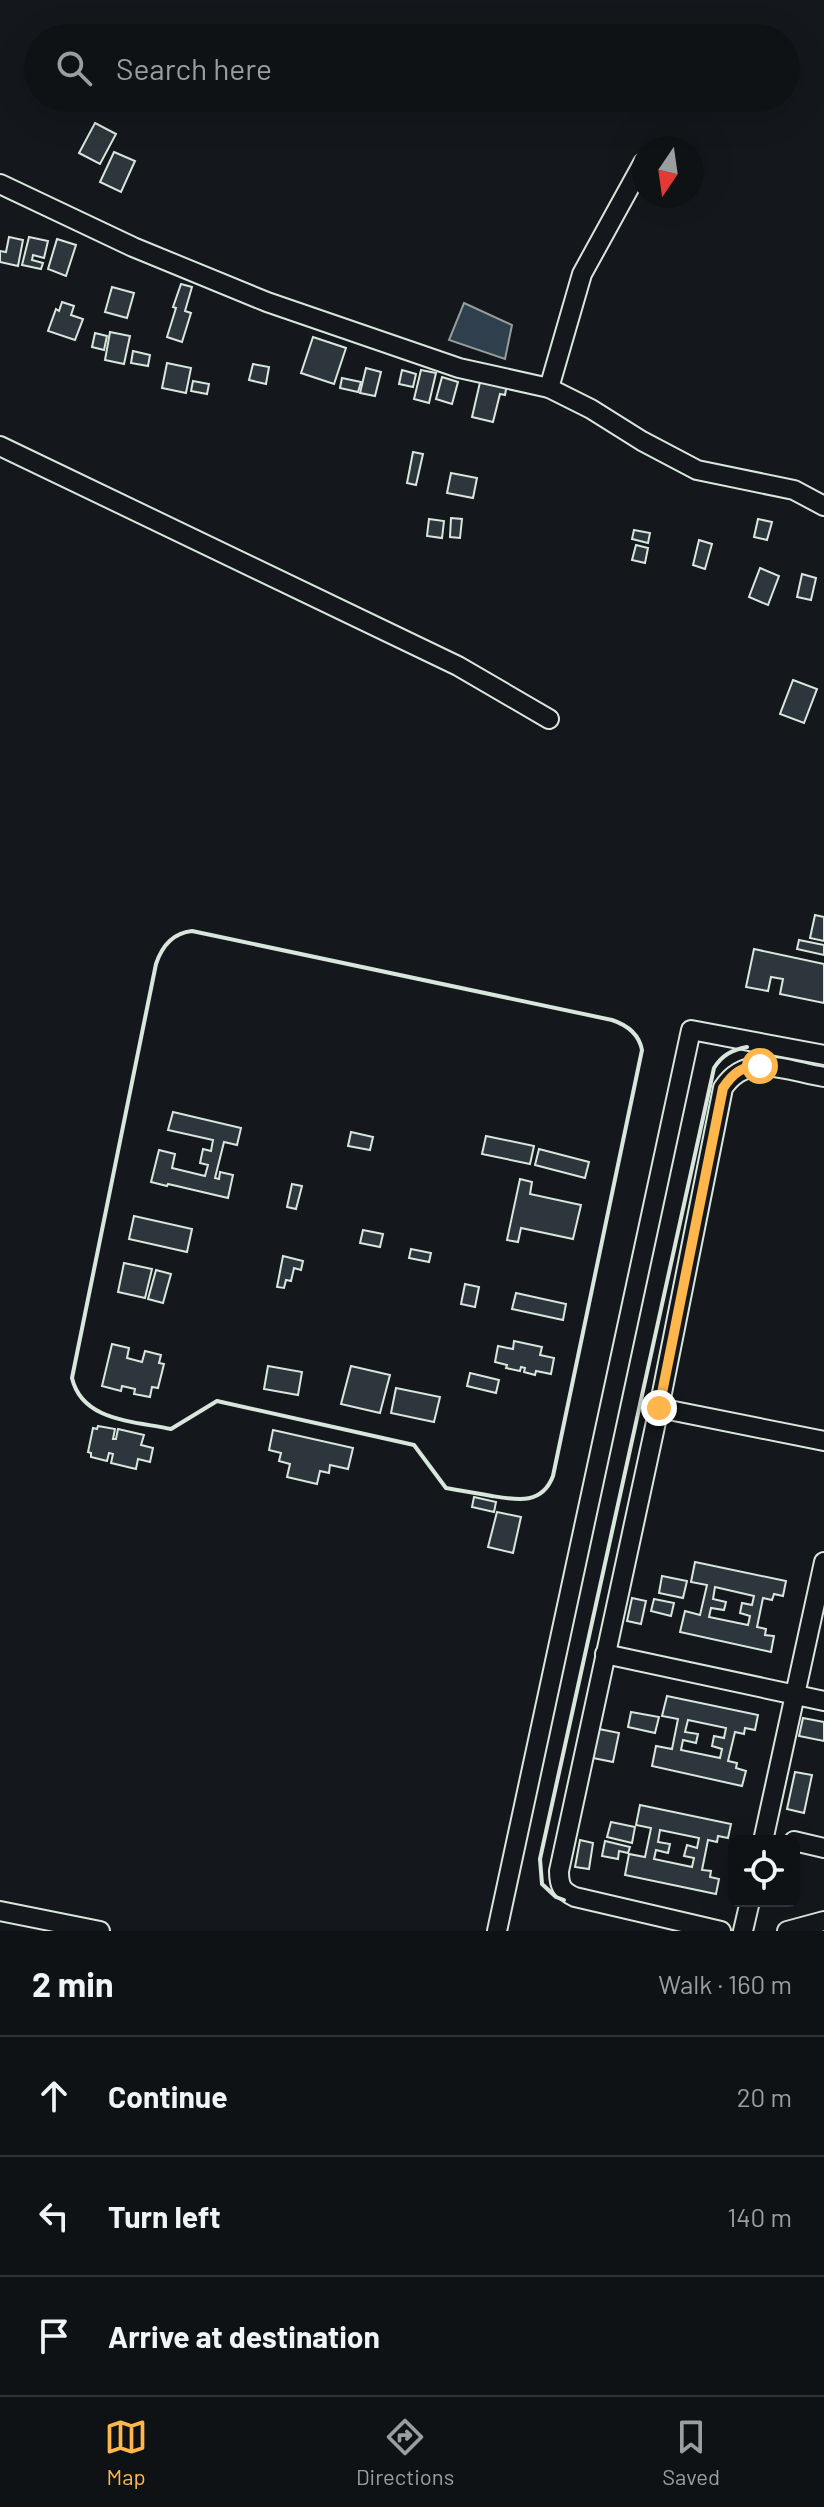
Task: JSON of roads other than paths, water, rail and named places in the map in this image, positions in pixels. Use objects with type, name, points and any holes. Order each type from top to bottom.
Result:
[{"type":"street","points":[[549,388],[582,274],[632,183]]},
{"type":"street","points":[[0,184],[133,247],[267,302],[459,368],[549,388],[697,470],[794,490],[824,506]]},
{"type":"street","points":[[0,446],[458,666],[549,719]]},
{"type":"street","points":[[497,1931],[691,1030],[824,1055]]},
{"type":"street","points":[[721,1931],[575,1897],[560,1886],[559,1871],[659,1408],[723,1088],[731,1076],[750,1066],[824,1077]]},
{"type":"street","points":[[659,1408],[824,1441]]},
{"type":"street","points":[[765,1835],[824,1562]]},
{"type":"street","points":[[605,1654],[824,1701]]},
{"type":"street","points":[[800,1843],[824,1848]]},
{"type":"street","points":[[743,1931],[749,1907]]},
{"type":"street","points":[[0,1911],[100,1931]]},
{"type":"street","points":[[787,1931],[824,1921]]},
{"type":"water","points":[[464,303],[512,325],[505,359],[449,340]]}]
